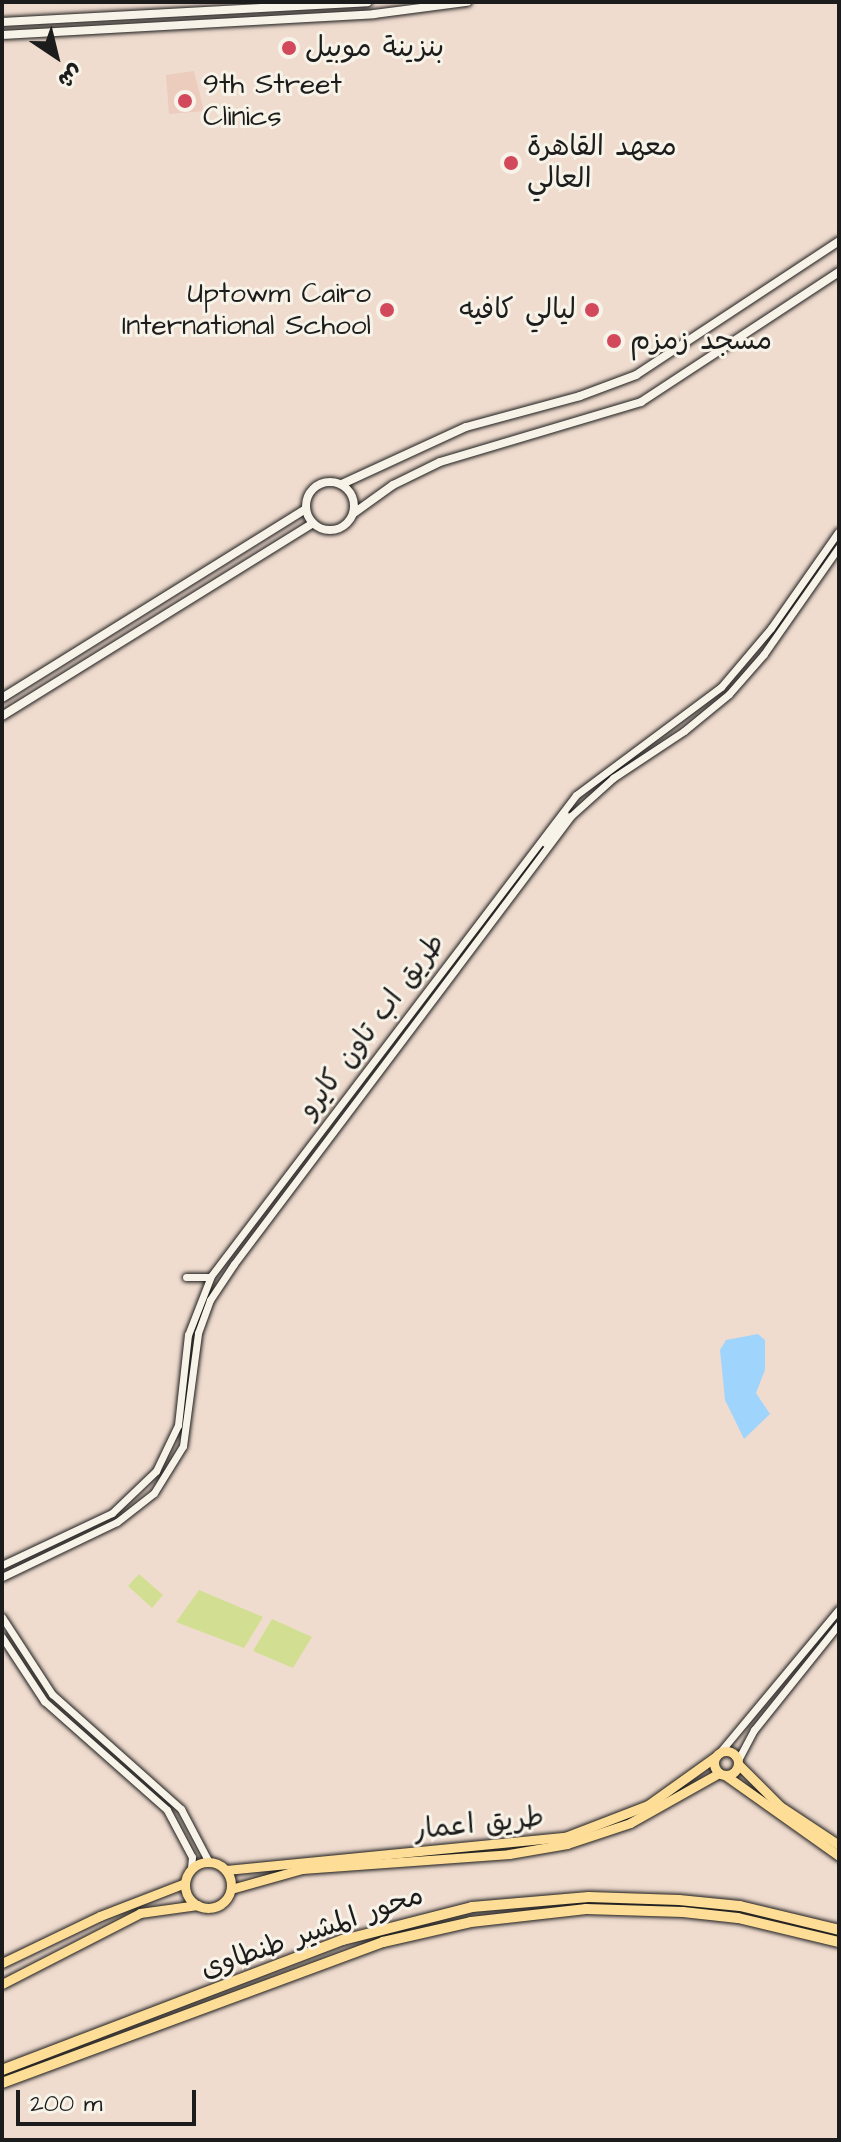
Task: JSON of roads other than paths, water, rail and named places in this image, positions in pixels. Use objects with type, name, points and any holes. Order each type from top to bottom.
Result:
[{"type":"highway","name":"محور المشير طنطاوى","points":[[2,2070],[343,1940],[472,1907],[589,1897],[679,1900],[740,1906],[839,1930]]},
{"type":"highway","name":"محور المشير طنطاوى","points":[[2,2083],[383,1942],[471,1922],[556,1911],[683,1912],[738,1918],[839,1942]]},
{"type":"main road","points":[[2,22],[367,2]]},
{"type":"main road","points":[[2,35],[374,14],[467,2]]},
{"type":"main road","points":[[2,698],[306,509],[316,486],[342,484],[458,430],[580,396],[636,375],[839,241]]},
{"type":"main road","points":[[306,509],[313,523],[333,530],[393,485],[456,456],[584,423],[641,402],[839,272]]},
{"type":"main road","points":[[342,484],[353,496],[354,513]]},
{"type":"main road","points":[[2,716],[313,523]]},
{"type":"main road","points":[[839,1845],[780,1806],[731,1752],[718,1754],[722,1774],[839,1856]]},
{"type":"main road","name":"طريق اعمار","points":[[226,1870],[565,1837],[648,1805],[718,1754]]},
{"type":"main road","name":"طريق اعمار","points":[[197,1905],[220,1905],[231,1889],[302,1869],[509,1854],[567,1844],[630,1823],[722,1774],[738,1762]]},
{"type":"main road","points":[[2,1963],[90,1920],[185,1883],[191,1869],[209,1862],[226,1870],[231,1889]]},
{"type":"main road","points":[[2,1984],[140,1913],[197,1905],[185,1883]]},
{"type":"street","name":"طريق اب تاون كايرو","points":[[2,1565],[101,1519],[145,1485],[173,1441],[188,1335],[211,1276],[576,795],[721,687],[782,613],[839,531]]},
{"type":"street","name":"طريق اب تاون كايرو","points":[[2,1577],[105,1529],[140,1506],[175,1463],[188,1429],[198,1333],[210,1300],[234,1264],[502,906],[584,802],[705,715],[764,654],[839,547]]},
{"type":"street","points":[[764,654],[782,613]]},
{"type":"street","points":[[629,755],[634,764]]},
{"type":"street","points":[[546,849],[543,846],[576,795]]},
{"type":"street","points":[[502,906],[517,879],[513,876]]},
{"type":"street","points":[[377,1073],[372,1070],[389,1039]]},
{"type":"street","points":[[327,1142],[336,1111]]},
{"type":"street","points":[[226,1258],[233,1257],[234,1264]]},
{"type":"street","points":[[186,1277],[211,1276]]},
{"type":"street","points":[[198,1333],[202,1294]]},
{"type":"street","points":[[101,1519],[105,1529]]},
{"type":"street","points":[[77,1530],[81,1539]]},
{"type":"street","points":[[37,1548],[44,1557]]},
{"type":"street","points":[[718,1754],[839,1609]]},
{"type":"street","points":[[2,1617],[52,1694],[181,1809],[202,1854],[209,1862]]},
{"type":"street","points":[[738,1762],[754,1730],[839,1624]]},
{"type":"street","points":[[2,1637],[44,1701],[161,1803],[192,1857],[191,1869]]},
{"type":"street","points":[[192,1857],[202,1854]]},
{"type":"water","points":[[758,1334],[765,1340],[765,1370],[756,1393],[770,1414],[744,1439],[725,1400],[720,1350],[726,1340]]},
{"type":"place","name":"بنزينة موبيل","points":[[289,48]]},
{"type":"place","name":"9th Street Clinics","points":[[185,101]]},
{"type":"place","name":"معهد القاهرة العالي","points":[[511,163]]},
{"type":"place","name":"Uptowm Cairo International School","points":[[387,310]]},
{"type":"place","name":"ليالي كافيه","points":[[592,310]]},
{"type":"place","name":"مسجد زمزم","points":[[614,341]]}]
